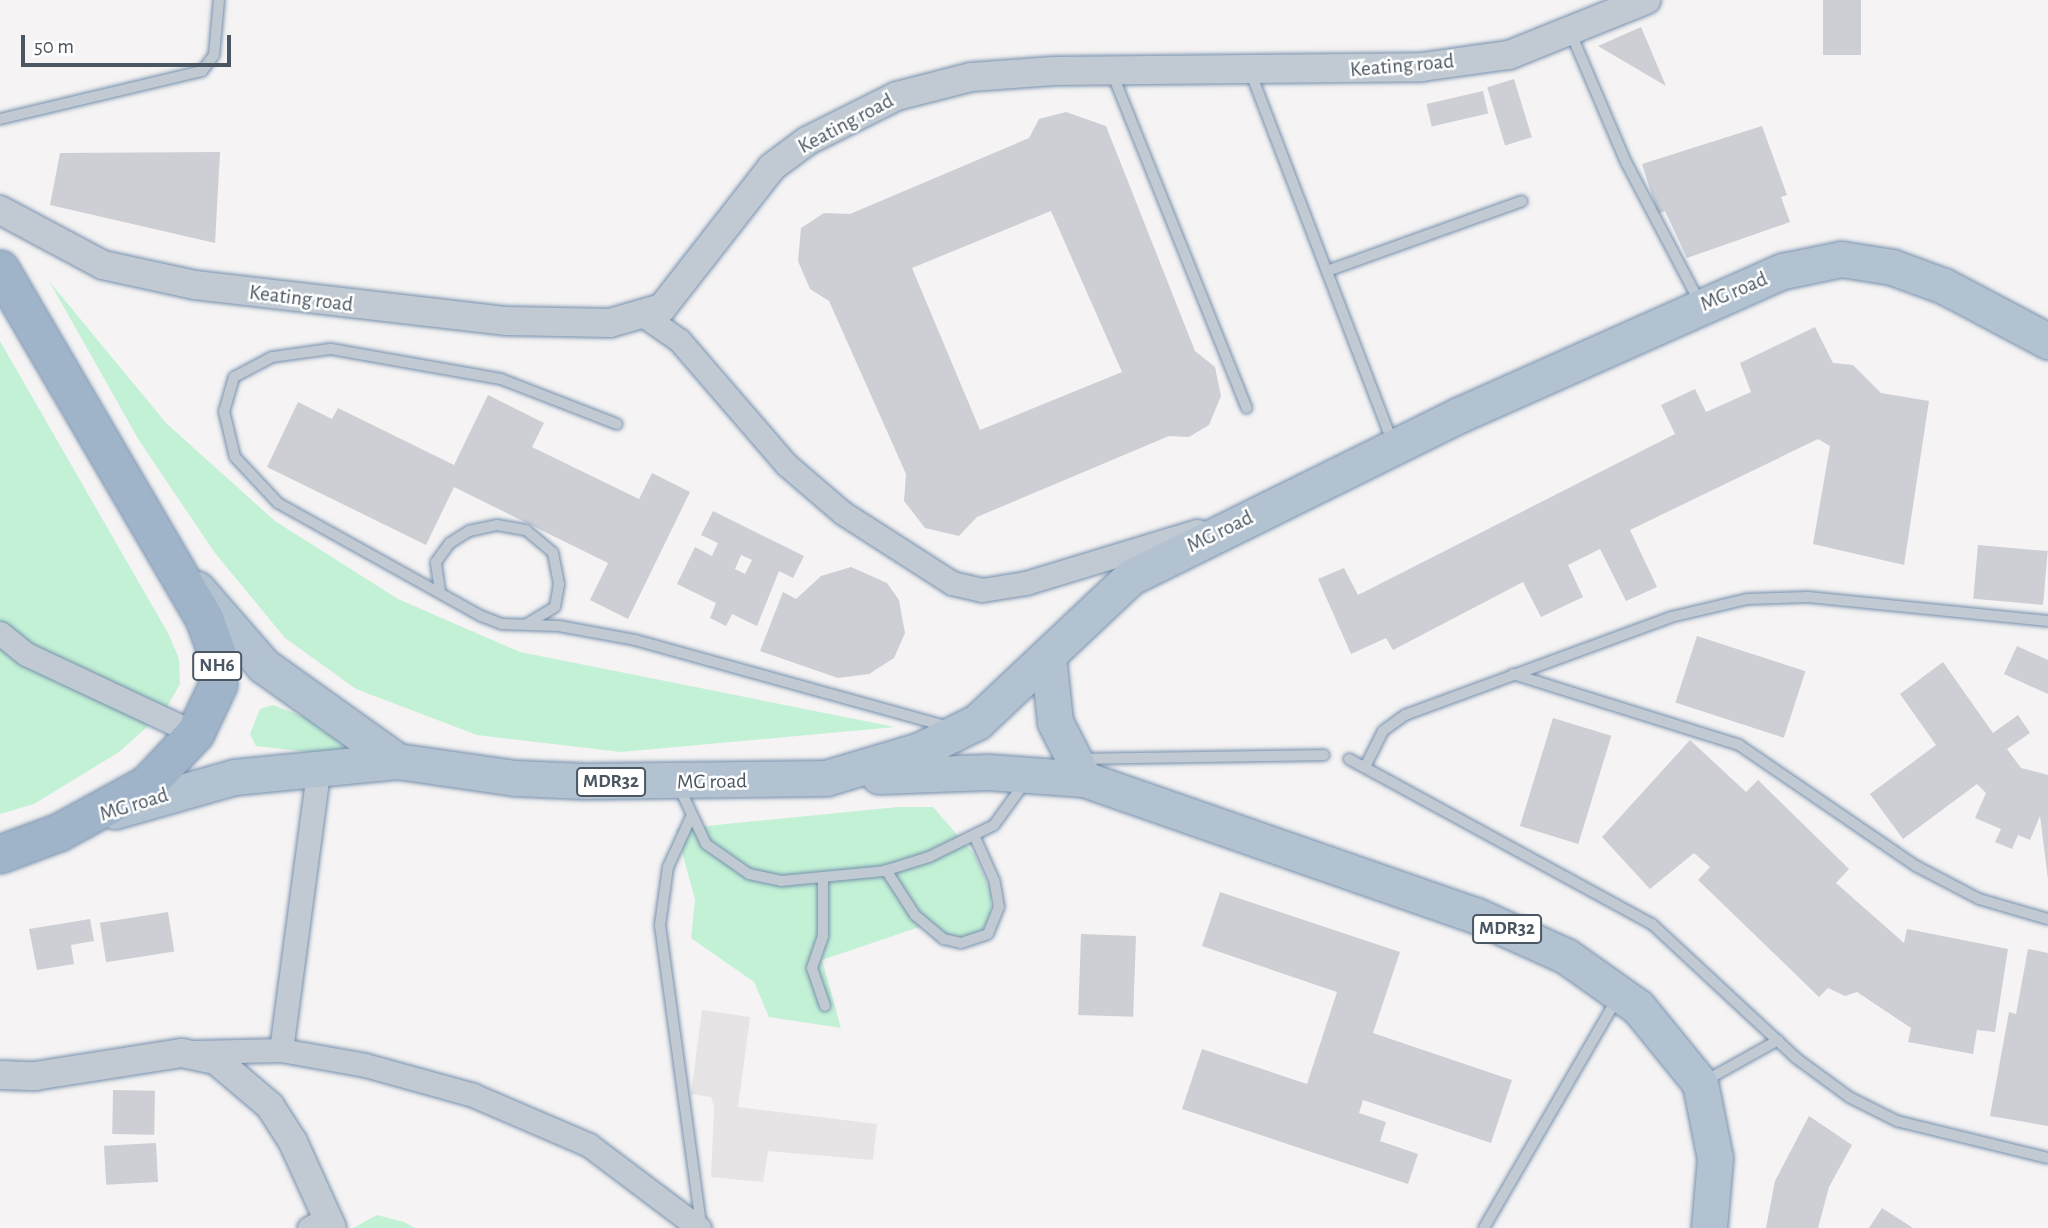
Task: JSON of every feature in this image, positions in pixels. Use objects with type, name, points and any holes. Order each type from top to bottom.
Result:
[{"type":"highway","name":"NH6","points":[[0,269],[164,549],[216,651],[218,684],[195,733],[147,784],[78,822],[0,854]]},
{"type":"main road","name":"MG road","points":[[78,822],[234,778],[319,766],[397,761],[515,778],[677,783],[826,778],[920,750],[964,730],[1048,656],[1092,608],[1131,577],[1395,447],[1783,271],[1841,259],[1869,260],[1944,286],[2048,341]]},
{"type":"main road","name":"MG road","points":[[164,549],[264,666],[397,761]]},
{"type":"main road","points":[[1048,656],[1050,701],[1078,769]]},
{"type":"main road","name":"MDR32","points":[[826,778],[1031,773],[1078,769],[1475,915],[1566,956],[1620,994],[1663,1032],[1700,1083],[1715,1158],[1710,1228]]},
{"type":"street","name":"Keating road","points":[[0,210],[103,265],[195,285],[507,321],[571,325],[643,315],[662,309],[684,287],[745,197],[807,141],[897,96],[971,77],[1111,71],[1422,67],[1509,55],[1646,0]]},
{"type":"street","points":[[643,315],[679,340],[797,473],[844,513],[952,583],[982,590],[1026,583],[1270,508]]},
{"type":"street","points":[[0,633],[26,654],[195,733]]},
{"type":"street","points":[[281,1050],[319,766]]},
{"type":"street","points":[[0,1075],[35,1076],[182,1053],[281,1050],[365,1065],[486,1101],[589,1145],[700,1228]]},
{"type":"street","points":[[182,1053],[216,1060],[270,1105],[323,1225]]},
{"type":"lane","points":[[0,119],[202,71],[214,55],[219,0]]},
{"type":"lane","points":[[1570,31],[1632,174],[1702,306]]},
{"type":"lane","points":[[1111,71],[1247,408]]},
{"type":"lane","points":[[1250,71],[1395,447]]},
{"type":"lane","points":[[1327,271],[1522,201]]},
{"type":"lane","points":[[617,424],[501,379],[330,349],[272,357],[234,376],[224,411],[235,457],[278,503],[481,616],[524,626],[559,626],[635,640],[964,730]]},
{"type":"lane","points":[[440,592],[436,562],[450,543],[497,525],[526,530],[553,553],[559,584],[555,607],[524,626]]},
{"type":"lane","points":[[1365,767],[1383,731],[1405,715],[1671,617],[1748,599],[1808,597],[2048,621]]},
{"type":"lane","points":[[1513,674],[1739,745],[1916,866],[1979,899],[2048,919]]},
{"type":"lane","points":[[1078,769],[1324,755]]},
{"type":"lane","points":[[1349,759],[1652,924],[1778,1041],[1849,1097],[1898,1121],[2048,1158]]},
{"type":"lane","points":[[677,783],[706,844],[749,874],[781,881],[886,870],[974,835],[994,825],[1031,773]]},
{"type":"lane","points":[[691,817],[668,867],[660,925],[700,1228]]},
{"type":"lane","points":[[886,870],[915,915],[944,939],[961,943],[988,934],[999,907],[994,880],[974,835]]},
{"type":"lane","points":[[823,877],[823,936],[812,968],[825,1006]]},
{"type":"lane","points":[[1484,1228],[1620,994]]},
{"type":"lane","points":[[1700,1083],[1778,1041]]},
{"type":"shaded area","points":[[702,1010],[750,1017],[738,1107],[877,1124],[873,1160],[768,1151],[763,1182],[711,1177],[714,1107],[711,1097],[691,1094]]},
{"type":"green space","points":[[49,281],[166,423],[275,521],[398,599],[520,652],[895,727],[621,752],[477,735],[356,689],[285,638],[215,553],[140,442]]},
{"type":"green space","points":[[0,341],[169,635],[179,659],[180,684],[164,712],[119,752],[34,804],[0,814]]},
{"type":"green space","points":[[273,705],[327,726],[345,738],[347,747],[341,754],[327,754],[256,746],[250,734],[260,709]]},
{"type":"green space","points":[[898,807],[933,807],[974,854],[991,892],[991,915],[982,931],[956,942],[931,923],[822,960],[841,1028],[769,1017],[754,982],[691,938],[695,900],[676,829]]},
{"type":"green space","points":[[377,1215],[404,1222],[415,1228],[353,1228]]},
{"type":"building","points":[[1823,0],[1861,0],[1861,55],[1823,55]]},
{"type":"building","points":[[1641,27],[1666,86],[1598,46]]},
{"type":"building","points":[[1514,79],[1532,137],[1505,146],[1487,87]]},
{"type":"building","points":[[1483,91],[1488,113],[1432,126],[1426,104]]},
{"type":"building","points":[[1066,112],[1106,126],[1195,351],[1215,367],[1221,396],[1209,425],[1189,437],[1169,436],[977,517],[959,536],[925,528],[904,501],[906,474],[829,301],[810,289],[798,261],[801,228],[824,213],[850,214],[1029,138],[1039,119]],"holes":[[[1051,211],[1122,372],[980,430],[912,268]]]},
{"type":"building","points":[[1762,126],[1787,195],[1781,197],[1790,222],[1687,258],[1665,211],[1658,214],[1642,164]]},
{"type":"building","points":[[220,152],[215,243],[50,205],[60,153]]},
{"type":"building","points":[[1815,327],[1833,363],[1853,365],[1881,393],[1929,401],[1904,565],[1813,544],[1830,446],[1818,439],[1630,530],[1657,587],[1626,601],[1600,549],[1568,565],[1583,597],[1541,617],[1523,582],[1393,650],[1386,638],[1351,654],[1318,579],[1344,568],[1358,595],[1675,434],[1661,405],[1695,389],[1706,412],[1751,392],[1740,363]]},
{"type":"building","points":[[488,395],[544,423],[532,447],[639,499],[652,473],[690,492],[628,619],[590,600],[608,563],[454,487],[426,545],[267,467],[298,402],[332,419],[338,408],[454,465]]},
{"type":"building","points":[[713,511],[804,556],[793,578],[779,571],[757,626],[732,614],[726,626],[710,618],[716,603],[677,584],[695,547],[712,556],[718,543],[701,535]],"holes":[[[741,555],[752,560],[745,574],[735,569]]]},
{"type":"building","points":[[1978,545],[2048,551],[2043,605],[1973,599]]},
{"type":"building","points":[[851,567],[887,583],[899,600],[905,633],[894,658],[869,674],[838,678],[760,651],[783,592],[796,599],[821,576]]},
{"type":"building","points":[[1697,636],[1805,671],[1784,738],[1675,703]]},
{"type":"building","points":[[2017,646],[2048,660],[2048,694],[2004,674]]},
{"type":"building","points":[[1943,662],[1993,733],[2018,715],[2030,733],[2007,749],[2021,768],[2048,775],[2048,879],[2040,816],[2030,840],[2018,835],[2012,849],[1995,842],[2001,829],[1975,818],[1986,793],[1977,784],[1903,839],[1870,794],[1936,745],[1900,694]]},
{"type":"building","points":[[1553,718],[1611,736],[1578,844],[1520,826]]},
{"type":"building","points":[[1690,740],[1746,792],[1758,780],[1849,869],[1836,883],[1904,943],[1907,929],[2008,949],[1995,1032],[1977,1030],[1973,1054],[1908,1042],[1911,1028],[1857,992],[1845,996],[1828,988],[1819,997],[1698,880],[1710,867],[1694,853],[1650,889],[1602,837]]},
{"type":"building","points":[[1220,892],[1400,952],[1373,1033],[1512,1080],[1491,1143],[1363,1100],[1359,1113],[1386,1122],[1380,1141],[1418,1154],[1408,1184],[1182,1109],[1202,1049],[1307,1084],[1337,992],[1202,946]]},
{"type":"building","points":[[168,912],[174,952],[106,962],[100,923]]},
{"type":"building","points":[[90,919],[94,941],[71,945],[74,964],[37,970],[29,929]]},
{"type":"building","points":[[1081,934],[1136,936],[1133,1017],[1078,1015]]},
{"type":"building","points":[[2028,949],[2048,953],[2048,1126],[1990,1116],[2009,1012],[2016,1014]]},
{"type":"building","points":[[113,1090],[155,1091],[154,1135],[112,1134]]},
{"type":"building","points":[[1809,1116],[1852,1145],[1829,1187],[1818,1228],[1766,1228],[1775,1181]]},
{"type":"building","points":[[156,1143],[158,1182],[106,1185],[104,1146]]},
{"type":"building","points":[[1882,1208],[1913,1228],[1869,1228]]}]
